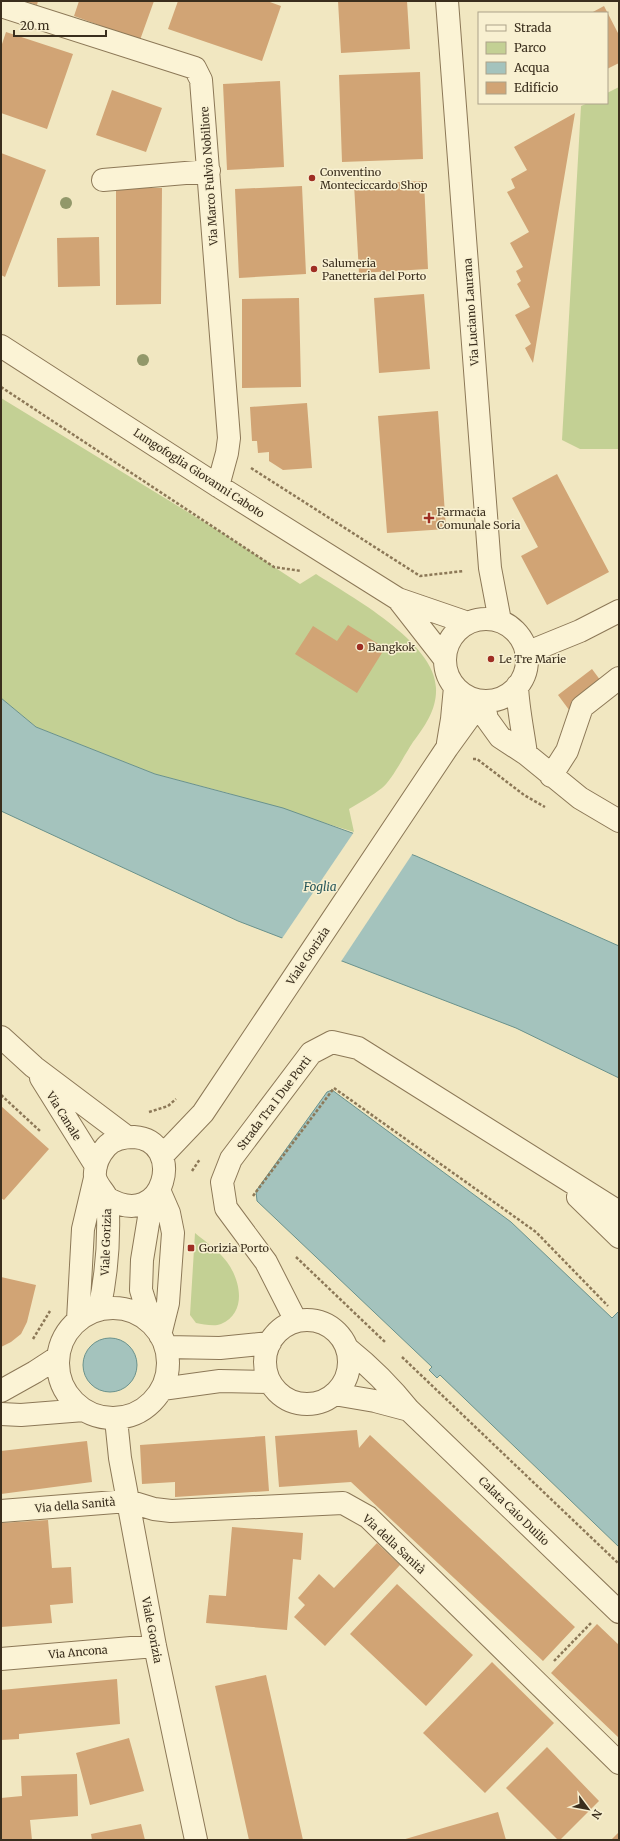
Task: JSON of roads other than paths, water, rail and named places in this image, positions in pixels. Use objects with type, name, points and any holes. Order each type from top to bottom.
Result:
[{"type":"street","name":"Via Luciano Laurana","points":[[447,1],[490,568],[500,622]]},
{"type":"street","name":"Via Marco Fulvio Nobiliore","points":[[1,6],[194,68],[201,80],[229,438],[227,453],[218,486]]},
{"type":"street","points":[[103,180],[209,171]]},
{"type":"street","name":"Lungofoglia Giovanni Caboto","points":[[1,346],[218,486],[398,599],[468,623]]},
{"type":"street","name":"Lungofoglia Giovanni Caboto","points":[[398,599],[444,658]]},
{"type":"street","points":[[526,653],[580,631],[619,610]]},
{"type":"street","points":[[489,619],[500,622],[517,634],[523,642],[526,653],[524,676],[508,695],[496,700],[482,701],[466,696],[454,687],[449,678],[445,668],[444,658],[446,647],[451,637],[468,623],[489,619]]},
{"type":"street","points":[[551,776],[567,751],[582,707],[619,678]]},
{"type":"street","points":[[517,686],[518,703],[523,724],[526,754]]},
{"type":"street","name":"Viale Gorizia","points":[[442,754],[452,719],[454,687]]},
{"type":"street","points":[[482,701],[487,720],[500,737],[526,754],[551,776],[580,798],[619,821]]},
{"type":"street","name":"Viale Gorizia","points":[[162,1156],[203,1113],[442,754],[482,701]]},
{"type":"street","name":"Via Canale","points":[[1,1037],[34,1067],[127,1137]]},
{"type":"street","name":"Strada Tra I Due Porti","points":[[296,1321],[266,1262],[226,1208],[222,1182],[231,1159],[311,1053],[332,1042],[358,1048],[619,1212]]},
{"type":"street","name":"Via Canale","points":[[34,1067],[95,1172]]},
{"type":"street","points":[[78,1320],[83,1229],[100,1154],[116,1139],[138,1137],[147,1141],[156,1148],[162,1156],[165,1168],[164,1180],[155,1195],[142,1260],[141,1290],[159,1335],[168,1368],[162,1389],[150,1404],[134,1414],[116,1418],[99,1417],[84,1410],[72,1400],[63,1388],[59,1373],[58,1358],[61,1343],[68,1331],[78,1320],[99,1310],[113,1308],[127,1310],[139,1314],[159,1335],[220,1348],[270,1343]]},
{"type":"street","name":"Strada Tra I Due Porti","points":[[541,1162],[619,1237]]},
{"type":"street","name":"Viale Gorizia","points":[[95,1172],[100,1189],[107,1198],[118,1205],[130,1207],[141,1205],[155,1195]]},
{"type":"street","points":[[155,1195],[169,1213],[173,1233],[168,1304],[159,1335]]},
{"type":"street","name":"Viale Gorizia","points":[[99,1310],[108,1258],[107,1198]]},
{"type":"street","name":"Calata Caio Duilio","points":[[348,1348],[350,1365],[348,1373],[340,1389],[322,1402],[306,1405],[299,1404],[279,1394],[270,1382],[265,1362],[270,1343],[280,1329],[296,1321],[312,1320],[327,1324],[339,1334],[348,1348],[390,1385],[409,1410],[614,1608]]},
{"type":"street","points":[[1,1391],[58,1358]]},
{"type":"street","points":[[162,1389],[220,1381],[270,1382]]},
{"type":"street","name":"Calata Caio Duilio","points":[[334,1394],[375,1401],[409,1410]]},
{"type":"street","points":[[1,1414],[21,1415],[84,1410]]},
{"type":"street","name":"Viale Gorizia","points":[[116,1418],[128,1501],[155,1646],[196,1840]]},
{"type":"street","name":"Via della Sanità","points":[[1,1511],[128,1501],[154,1509],[171,1511],[343,1503],[368,1517],[619,1763]]},
{"type":"street","name":"Via Ancona","points":[[1,1659],[155,1646]]},
{"type":"water","name":"Foglia","points":[[1,698],[36,727],[155,774],[283,808],[416,856],[619,946],[619,1078],[516,1028],[238,921],[1,811]]},
{"type":"water","points":[[332,1090],[511,1222],[612,1318],[619,1311],[619,1547],[440,1375],[437,1378],[429,1370],[432,1367],[257,1201],[256,1191],[327,1092]]},
{"type":"water","points":[[110,1338],[120,1340],[129,1346],[135,1355],[137,1365],[135,1375],[129,1384],[120,1390],[110,1392],[100,1390],[91,1384],[85,1375],[83,1365],[85,1355],[91,1346],[100,1340]]},
{"type":"place","name":"Conventino Monteciccardo Shop","points":[[312,178]]},
{"type":"place","name":"Salumeria Panetteria del Porto","points":[[314,269]]},
{"type":"place","name":"Farmacia Comunale Soria","points":[[429,518]]},
{"type":"place","name":"Bangkok","points":[[360,647]]},
{"type":"place","name":"Le Tre Marie","points":[[491,659]]},
{"type":"place","name":"Gorizia Porto","points":[[191,1248]]}]
